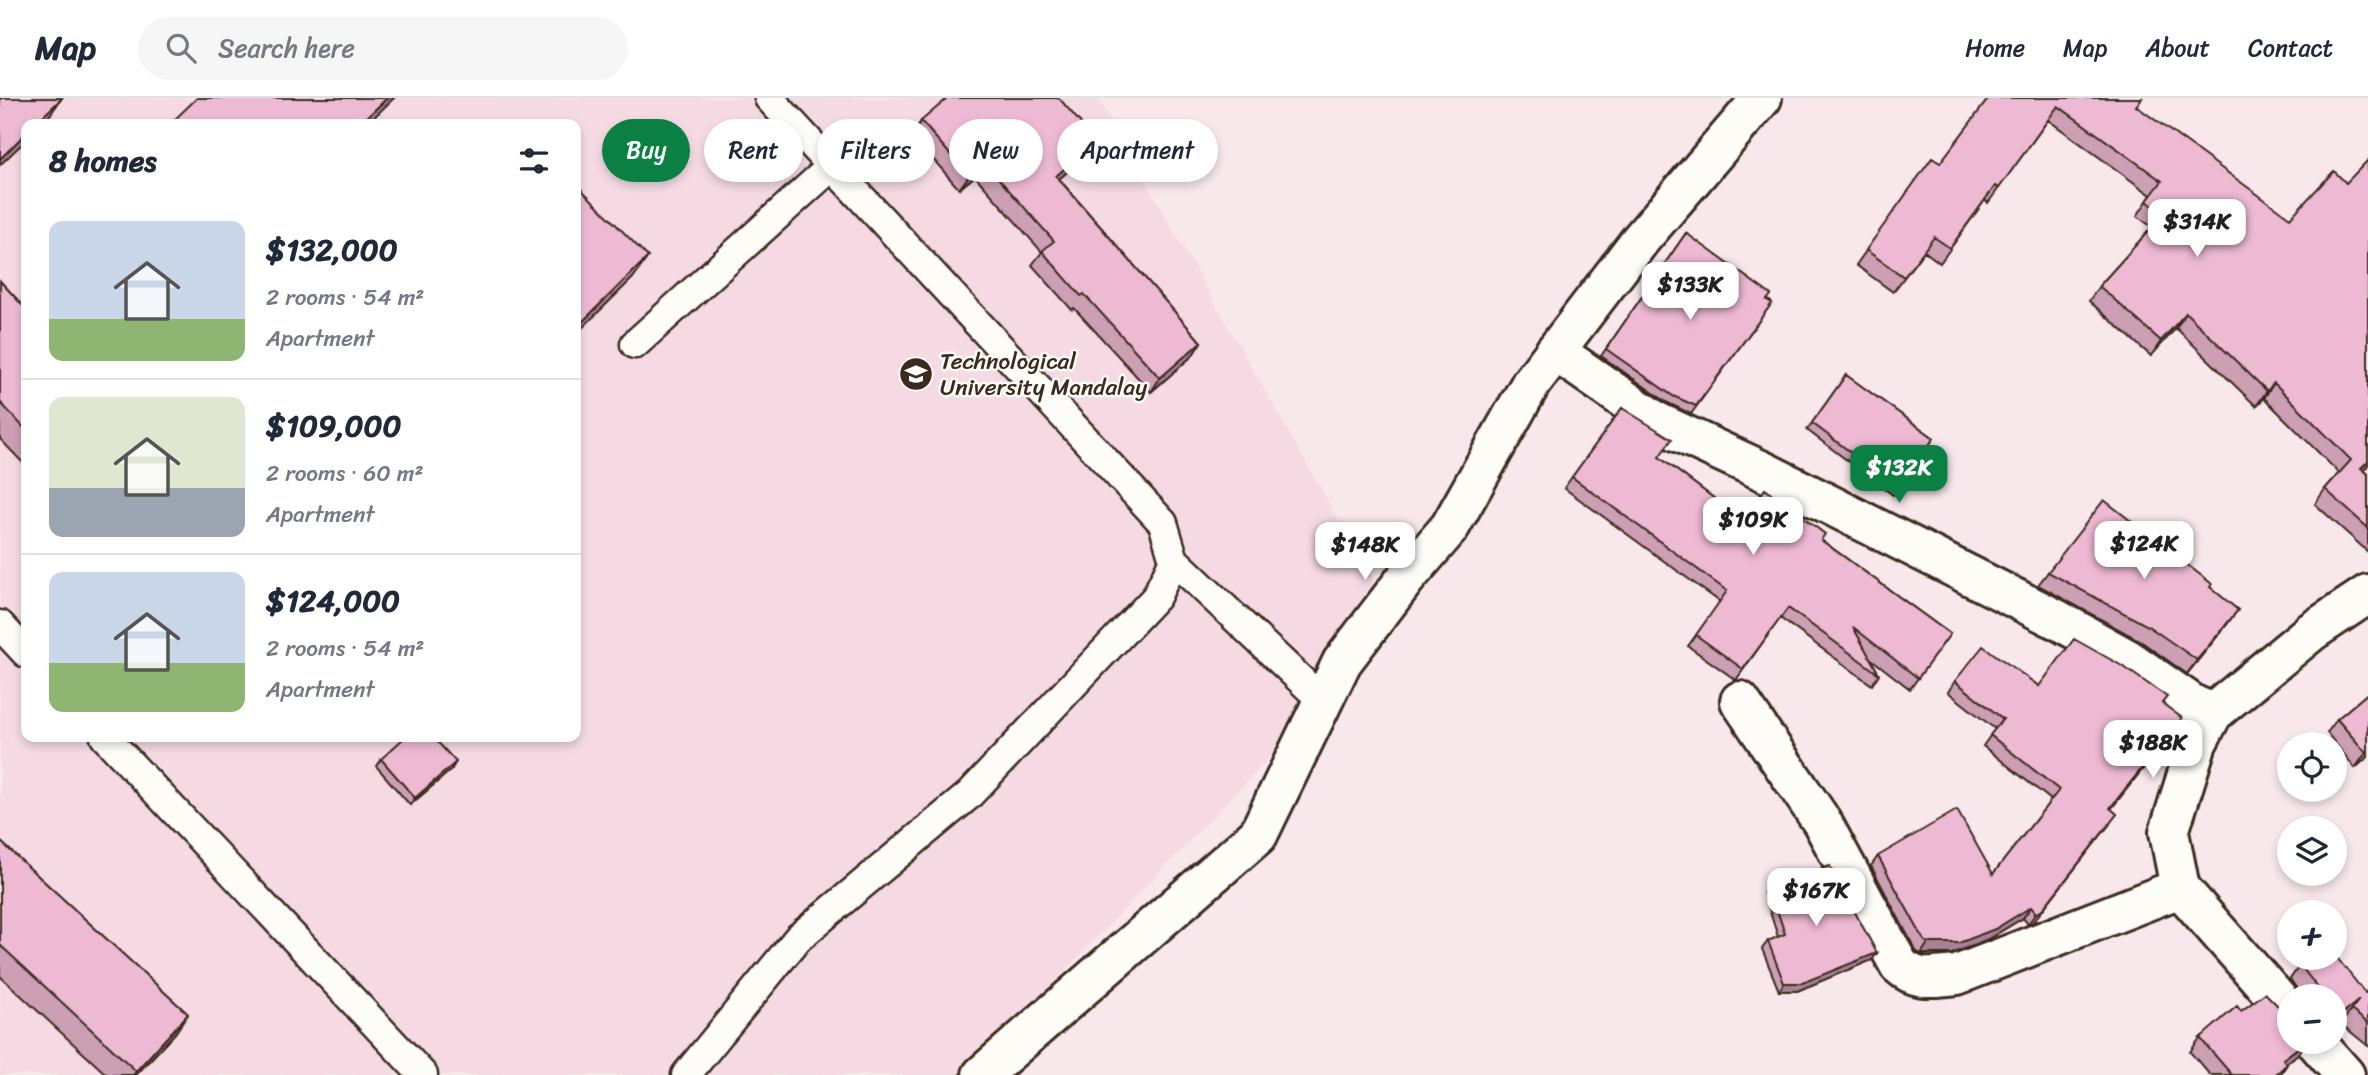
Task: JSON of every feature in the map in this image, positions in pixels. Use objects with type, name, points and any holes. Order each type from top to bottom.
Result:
[{"type":"street","points":[[982,1075],[1258,835],[1342,662],[1407,577],[1450,527],[1502,430],[1555,351],[1641,239],[1762,98]]},
{"type":"street","points":[[1555,351],[1657,422],[1827,503],[2058,620],[2128,659],[2194,705],[2213,713]]},
{"type":"street","points":[[2277,998],[2180,888],[2169,832],[2188,767],[2213,713],[2311,632],[2368,594]]},
{"type":"street","points":[[1740,701],[1822,822],[1899,965],[1908,974],[1922,979],[1957,975],[2180,888]]},
{"type":"street","points":[[2326,1054],[2345,1075]]},
{"type":"lane","points":[[769,98],[817,150]]},
{"type":"lane","points":[[635,344],[817,180]]},
{"type":"lane","points":[[847,182],[1163,523],[1174,560],[1322,700]]},
{"type":"lane","points":[[687,1075],[798,938],[969,795],[1156,597],[1174,560]]},
{"type":"lane","points":[[0,625],[21,648]]},
{"type":"lane","points":[[110,742],[423,1075]]},
{"type":"shaded area","name":"Technological University Mandalay","points":[[0,98],[1098,98],[1110,119],[1057,119],[1057,182],[1146,182],[1398,624],[965,1075],[0,1075]]},
{"type":"building","points":[[0,98],[62,98],[40,119],[21,119],[21,138],[0,159]]},
{"type":"building","points":[[197,98],[387,98],[365,119],[175,119]]},
{"type":"building","points":[[948,98],[1059,98],[1077,119],[1057,119],[1057,182],[1061,182],[1201,342],[1160,378],[1042,251],[1054,241],[1002,182],[1043,182],[1043,119],[949,119],[949,153],[935,137],[935,119],[923,119]]},
{"type":"building","points":[[1989,98],[2142,98],[2136,106],[2290,218],[2334,171],[2346,183],[2368,160],[2368,461],[2361,468],[2368,474],[2368,528],[2325,489],[2351,460],[2274,383],[2267,391],[2186,313],[2161,341],[2099,286],[2164,214],[2147,201],[2162,181],[2058,106],[1999,188],[1995,186],[1950,248],[1934,237],[1904,277],[1866,250],[1932,158],[1940,163]]},
{"type":"building","points":[[581,189],[648,257],[581,323]]},
{"type":"building","points":[[1686,233],[1771,295],[1767,300],[1772,303],[1696,406],[1673,396],[1606,349]]},
{"type":"building","points":[[0,281],[21,304],[21,425],[0,402]]},
{"type":"building","points":[[1846,375],[1934,438],[1898,488],[1812,423]]},
{"type":"building","points":[[1622,408],[1672,439],[1659,457],[1743,520],[1765,489],[1825,534],[1821,540],[1950,634],[1918,678],[1853,627],[1879,674],[1788,608],[1743,669],[1696,635],[1727,591],[1572,477]]},
{"type":"building","points":[[2104,500],[2212,584],[2210,587],[2238,610],[2197,660],[2148,626],[2048,572]]},
{"type":"building","points":[[2074,639],[2124,667],[2167,697],[2162,703],[2182,718],[2110,808],[2117,814],[2041,911],[2036,913],[2031,907],[1995,929],[1959,943],[1928,943],[1878,856],[1957,810],[1993,874],[2059,790],[1990,735],[2003,719],[1955,681],[1983,646],[2039,686]]},
{"type":"building","points":[[2368,693],[2368,751],[2366,753],[2337,719]]},
{"type":"building","points":[[400,742],[438,742],[456,762],[415,798],[381,759]]},
{"type":"building","points":[[0,841],[188,1014],[136,1071],[0,945]]},
{"type":"building","points":[[1830,866],[1877,953],[1802,983],[1784,983],[1768,941],[1785,934],[1769,886]]},
{"type":"building","points":[[2304,970],[2347,970],[2365,993],[2368,990],[2368,1023],[2351,1010],[2359,1000],[2347,1010],[2347,984],[2315,984]]},
{"type":"building","points":[[2265,993],[2277,1005],[2277,1054],[2290,1054],[2283,1059],[2287,1064],[2275,1075],[2232,1075],[2200,1038],[2237,1006],[2241,1011]]},
{"type":"place","name":"Technological University Mandalay","points":[[916,374]]}]
